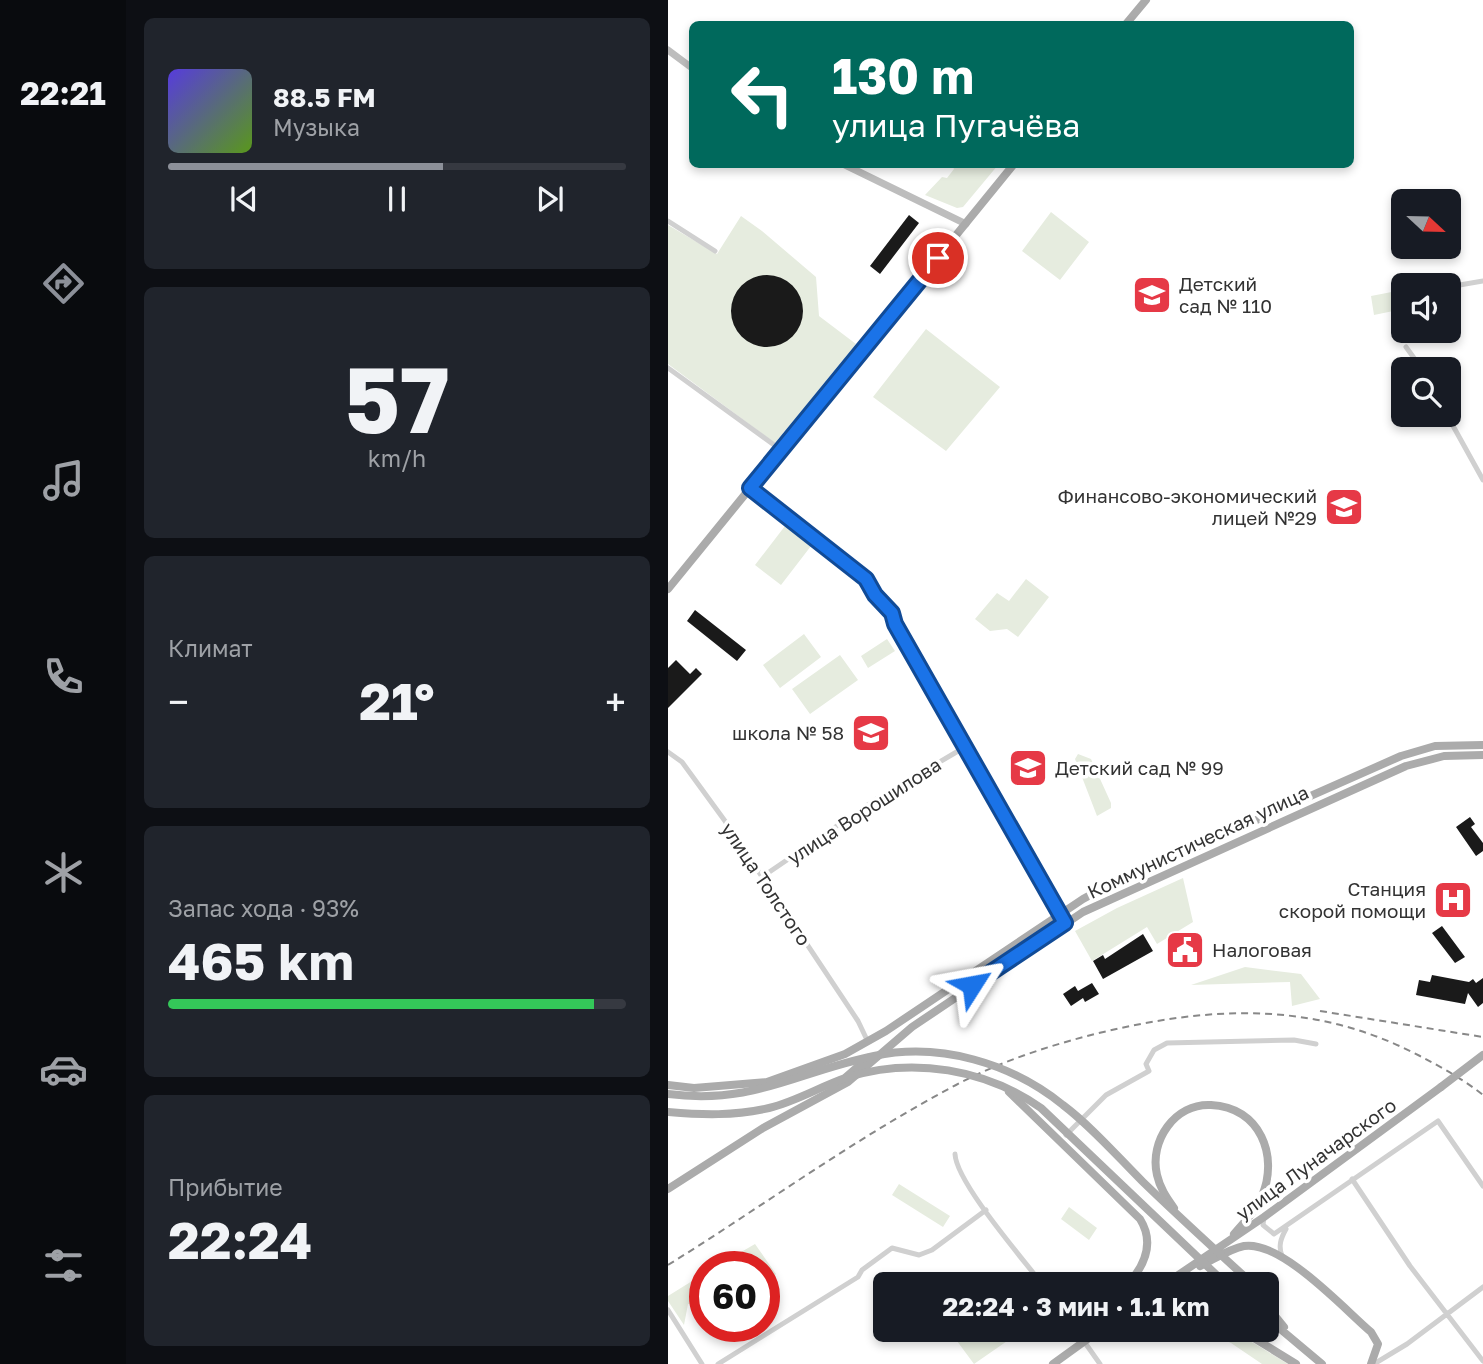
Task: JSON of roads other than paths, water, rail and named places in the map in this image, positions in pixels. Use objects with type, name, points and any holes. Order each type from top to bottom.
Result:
[{"type":"main road","points":[[1128,21],[1146,0]]},
{"type":"main road","points":[[668,50],[689,66]]},
{"type":"main road","points":[[851,168],[967,224]]},
{"type":"main road","points":[[668,589],[1011,168]]},
{"type":"main road","name":"Коммунистическая улица","points":[[668,1085],[694,1088],[767,1082],[803,1072],[868,1042],[1060,914],[1106,887],[1401,756],[1435,746],[1482,745]]},
{"type":"main road","name":"Коммунистическая улица","points":[[668,1189],[754,1133],[864,1070],[902,1034],[1065,923],[1184,865],[1406,766],[1444,756],[1482,755]]},
{"type":"main road","points":[[1060,914],[1065,923]]},
{"type":"main road","points":[[826,1094],[902,1034]]},
{"type":"main road","points":[[857,1048],[865,1053],[862,1063]]},
{"type":"main road","points":[[668,1094],[701,1097],[749,1093],[881,1055],[937,1052],[971,1059],[1015,1074],[1058,1101],[1240,1272]]},
{"type":"main road","name":"улица Луначарского","points":[[1184,1272],[1264,1217],[1482,1055]]},
{"type":"main road","points":[[668,1112],[704,1115],[744,1112],[794,1100],[846,1078],[889,1068],[937,1068],[998,1084],[1041,1108],[1213,1272]]},
{"type":"main road","points":[[998,1084],[1019,1099],[1040,1123],[1136,1212],[1148,1233],[1144,1261],[1138,1272]]},
{"type":"main road","points":[[1181,1219],[1162,1191],[1156,1162],[1158,1144],[1165,1128],[1186,1110],[1211,1105],[1230,1109],[1244,1116],[1265,1141],[1270,1171],[1262,1198],[1229,1241]]},
{"type":"main road","points":[[1188,1272],[1243,1246],[1258,1246],[1283,1257],[1372,1332],[1378,1344],[1373,1364]]},
{"type":"main road","points":[[1279,1321],[1293,1338]]},
{"type":"main road","points":[[1279,1327],[1321,1364]]},
{"type":"main road","points":[[1053,1364],[1083,1342]]},
{"type":"main road","points":[[1260,1342],[1296,1364]]},
{"type":"street","points":[[668,221],[715,251]]},
{"type":"street","points":[[1461,285],[1482,281]]},
{"type":"street","points":[[1406,347],[1413,357]]},
{"type":"street","points":[[668,368],[781,450]]},
{"type":"street","points":[[1453,427],[1482,480]]},
{"type":"street","points":[[750,488],[866,579],[875,595],[892,613],[895,624],[1060,914]]},
{"type":"street","name":"улица Ворошилова","points":[[762,877],[874,800],[965,747]]},
{"type":"street","name":"улица Толстого","points":[[668,752],[684,764],[762,877],[858,1021],[868,1042]]},
{"type":"street","points":[[1198,1262],[1066,1134],[1106,1095],[1149,1071],[1146,1064],[1154,1050],[1167,1043],[1294,1040],[1316,1044]]},
{"type":"street","points":[[1264,1217],[1263,1225],[1274,1234],[1438,1121],[1482,1186]]},
{"type":"street","points":[[955,1154],[960,1170],[986,1210],[1033,1272]]},
{"type":"street","points":[[1352,1179],[1482,1361]]},
{"type":"street","points":[[718,1364],[858,1277],[862,1270],[892,1248],[919,1255],[932,1250],[986,1210]]},
{"type":"street","points":[[1283,1257],[1279,1249],[1288,1226]]},
{"type":"street","points":[[1373,1364],[1406,1344],[1482,1287]]},
{"type":"street","points":[[668,1310],[702,1364]]},
{"type":"street","points":[[1087,1342],[1100,1364]]},
{"type":"railway","points":[[1320,1011],[1483,1037]]},
{"type":"railway","points":[[668,1265],[846,1149],[956,1085],[1042,1049],[1137,1025],[1220,1014],[1300,1017],[1340,1025],[1380,1038],[1420,1056],[1483,1095]]},
{"type":"place","name":"Детский сад № 110","points":[[1152,295]]},
{"type":"place","name":"Финансово-экономический лицей №29","points":[[1344,507]]},
{"type":"place","name":"школа № 58","points":[[871,733]]},
{"type":"place","name":"Детский сад № 99","points":[[1028,768]]},
{"type":"place","name":"Станция скорой помощи","points":[[1453,900]]},
{"type":"place","name":"Налоговая","points":[[1185,950]]}]
